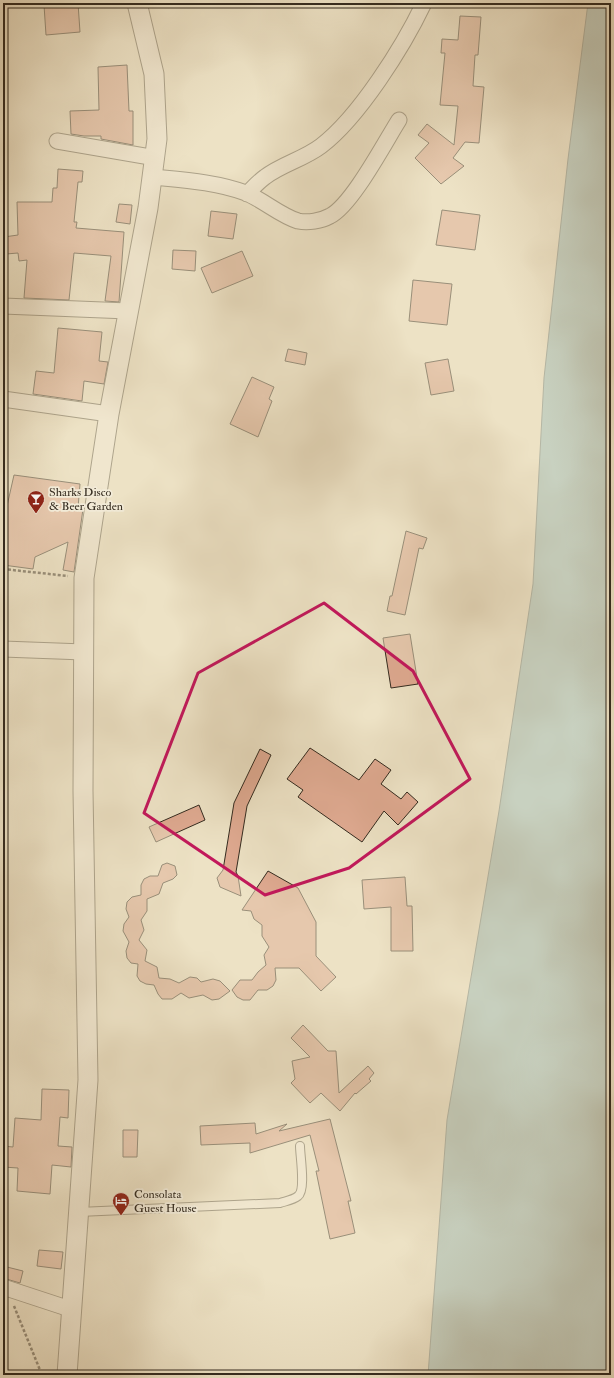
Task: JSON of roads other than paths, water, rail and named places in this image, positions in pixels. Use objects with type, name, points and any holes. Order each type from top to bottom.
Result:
[{"type":"street","points":[[67,1375],[73,1310],[88,1080],[83,791],[84,578],[108,414],[154,168],[157,119],[154,74],[137,3]]},
{"type":"street","points":[[247,194],[266,176],[320,146],[344,123],[354,112],[389,64],[424,3]]},
{"type":"street","points":[[57,141],[199,182],[247,194],[297,220],[311,222],[332,216],[341,207],[365,175],[399,120]]},
{"type":"street","points":[[3,306],[128,311]]},
{"type":"street","points":[[3,399],[108,414]]},
{"type":"street","points":[[3,649],[84,652]]},
{"type":"street","points":[[6,1288],[73,1310]]},
{"type":"lane","points":[[79,1212],[280,1203],[300,1195],[303,1188],[300,1146]]},
{"type":"water","points":[[588,3],[611,3],[611,1375],[428,1375],[447,1120],[499,811],[533,584],[544,378],[568,159]]},
{"type":"place","name":"Sharks Disco & Beer Garden","points":[[36,514]]},
{"type":"place","name":"Consolata Guest House","points":[[121,1216]]}]
